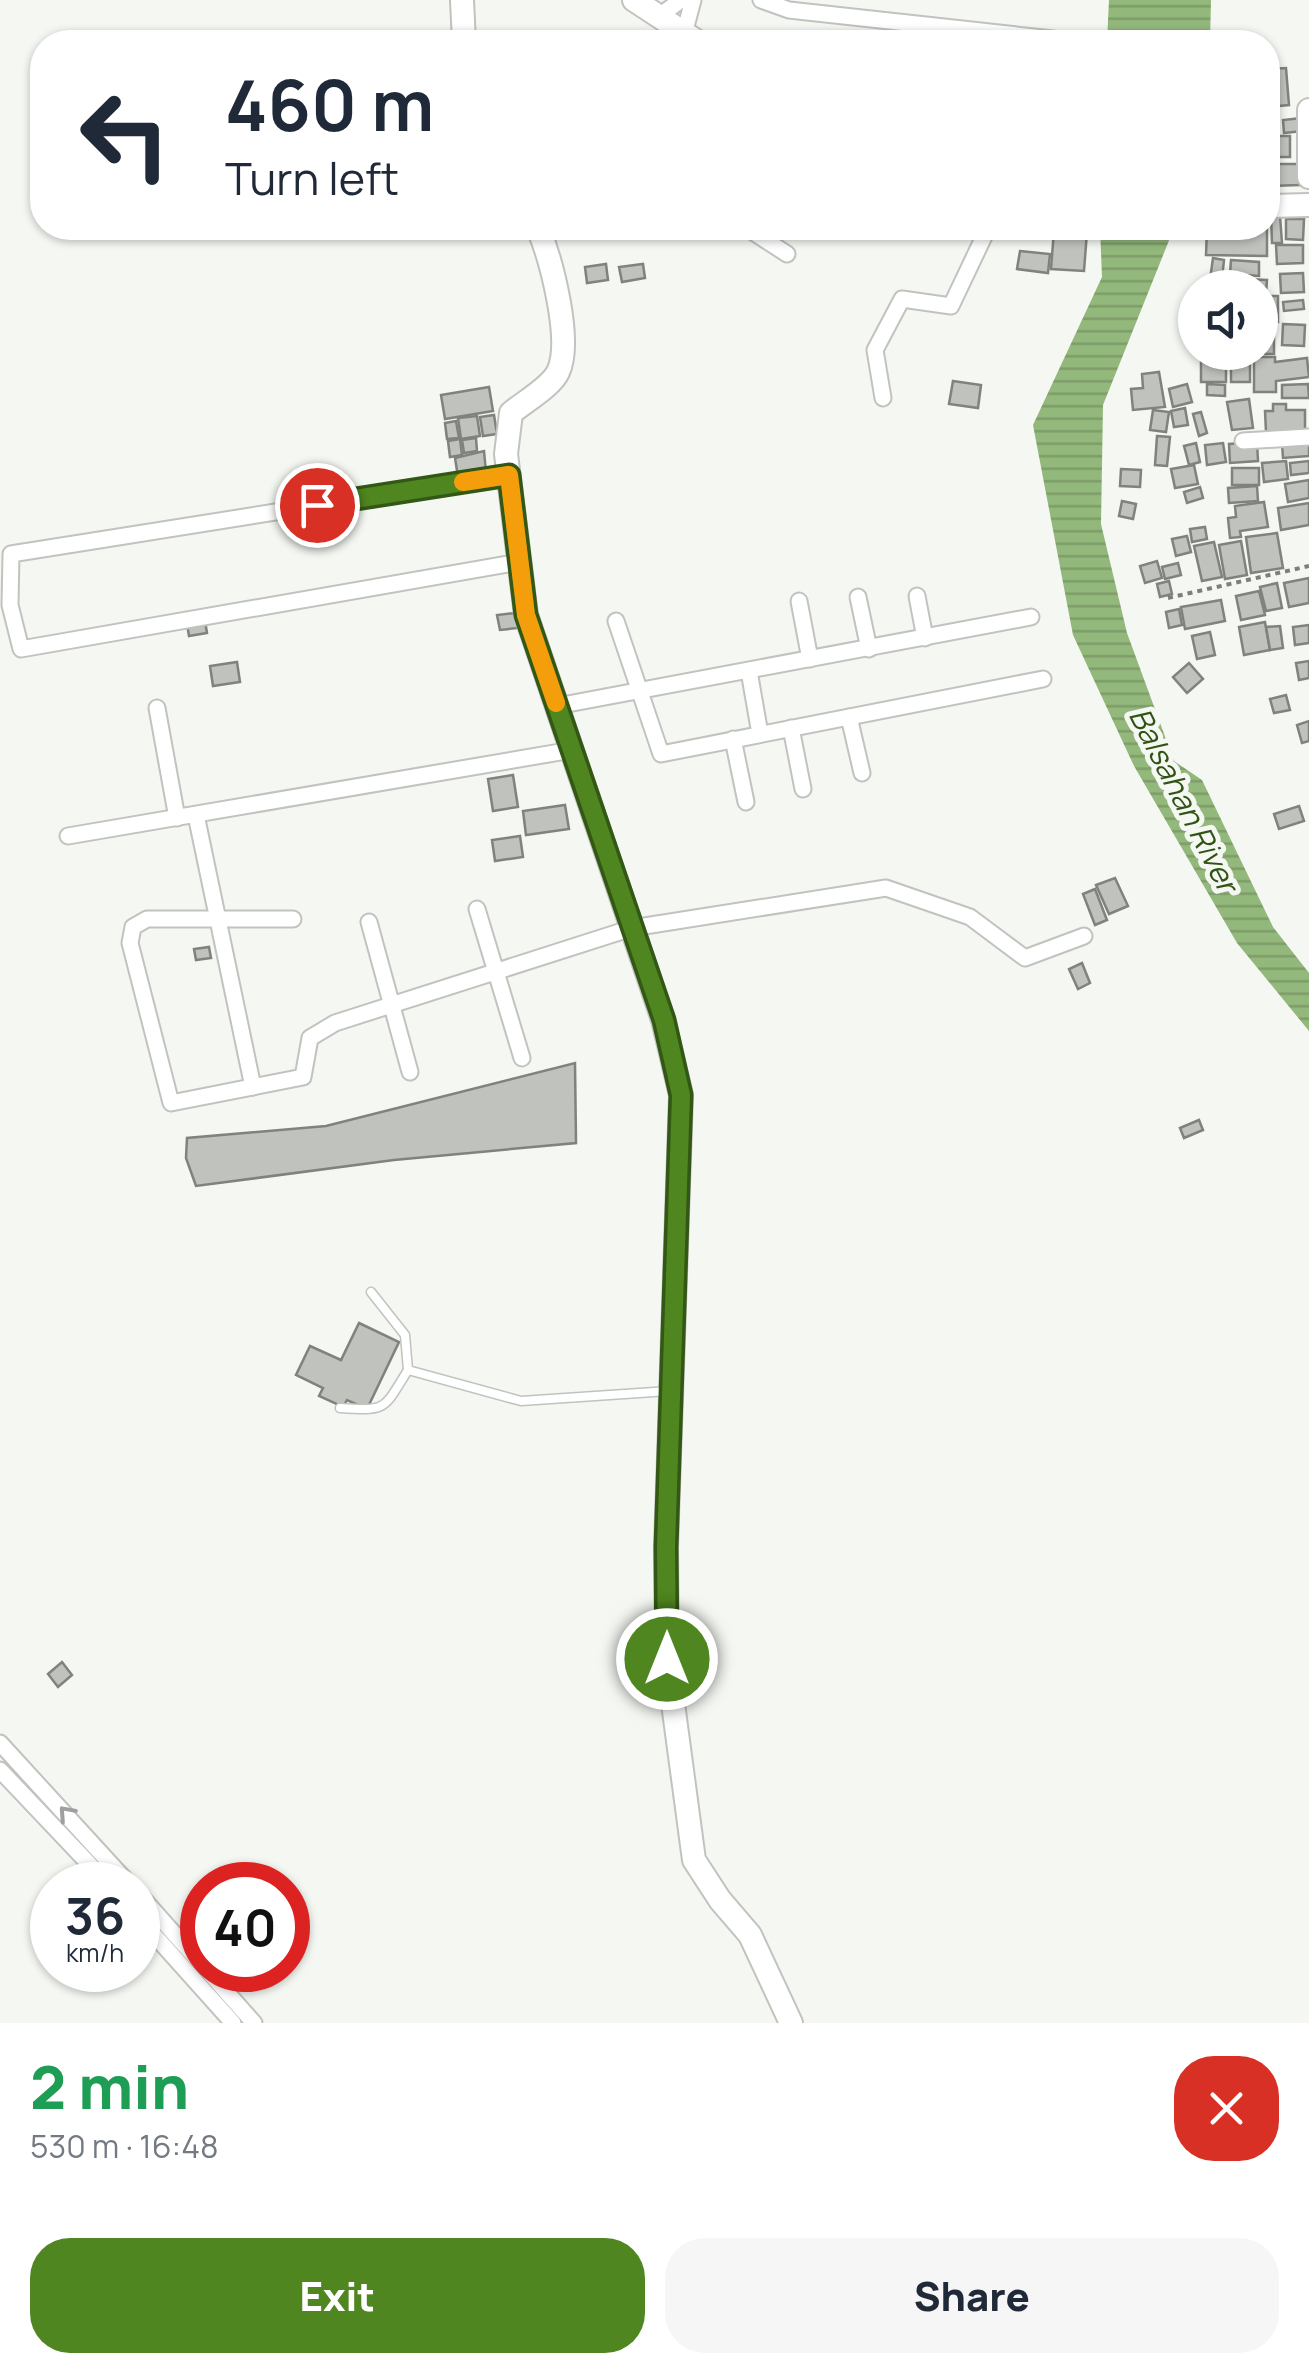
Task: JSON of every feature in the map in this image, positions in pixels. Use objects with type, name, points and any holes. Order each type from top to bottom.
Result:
[{"type":"street","points":[[462,0],[463,30]]},
{"type":"street","points":[[634,0],[679,30]]},
{"type":"street","points":[[658,16],[681,0]]},
{"type":"street","points":[[691,30],[693,0]]},
{"type":"street","points":[[762,0],[789,10],[970,30]]},
{"type":"street","points":[[1308,110],[1309,177]]},
{"type":"street","points":[[1280,206],[1309,205]]},
{"type":"street","points":[[543,240],[564,347],[557,375],[511,412],[506,454],[526,615],[664,1020],[681,1095],[666,1547],[667,1659],[694,1860],[720,1900],[750,1935],[791,2023]]},
{"type":"street","points":[[765,240],[787,254]]},
{"type":"street","points":[[883,398],[875,350],[902,299],[951,306],[982,240]]},
{"type":"street","points":[[1243,441],[1309,437]]},
{"type":"street","points":[[509,475],[11,554],[10,605],[21,649],[519,562]]},
{"type":"street","points":[[916,596],[925,638]]},
{"type":"street","points":[[858,597],[869,648]]},
{"type":"street","points":[[799,601],[810,659]]},
{"type":"street","points":[[557,706],[1031,617]]},
{"type":"street","points":[[616,620],[661,754],[1043,679]]},
{"type":"street","points":[[750,671],[760,734]]},
{"type":"street","points":[[157,708],[177,818]]},
{"type":"street","points":[[849,717],[862,774]]},
{"type":"street","points":[[791,728],[803,789]]},
{"type":"street","points":[[733,739],[746,802]]},
{"type":"street","points":[[68,836],[572,750]]},
{"type":"street","points":[[196,814],[253,1087]]},
{"type":"street","points":[[293,919],[139,921],[133,927],[130,943],[171,1103],[303,1077],[310,1038],[335,1022],[632,928],[886,888],[970,917],[1025,958],[1084,936]]},
{"type":"street","points":[[477,910],[522,1058]]},
{"type":"street","points":[[369,922],[410,1072]]},
{"type":"street","points":[[0,1744],[109,1862]]},
{"type":"street","points":[[0,1770],[87,1862]]},
{"type":"street","points":[[160,1918],[180,1941]]},
{"type":"street","points":[[160,1942],[233,2023]]},
{"type":"street","points":[[226,1992],[254,2023]]},
{"type":"lane","points":[[340,1408],[380,1410],[408,1370],[405,1335],[371,1292]]},
{"type":"lane","points":[[408,1370],[520,1401],[672,1391]]},
{"type":"path","points":[[1168,598],[1309,566]]},
{"type":"water","points":[[1109,0],[1211,0],[1210,30],[1108,30]]},
{"type":"water","name":"Balsahan River","points":[[1100,240],[1169,240],[1103,405],[1101,524],[1127,633],[1174,761],[1202,780],[1273,927],[1309,973],[1309,1031],[1237,943],[1134,766],[1073,635],[1033,425],[1102,277]]},
{"type":"building","points":[[1280,68],[1286,68],[1289,105],[1280,106]]},
{"type":"building","points":[[1302,118],[1303,131],[1284,133],[1283,120]]},
{"type":"building","points":[[1280,136],[1290,136],[1290,157],[1280,157]]},
{"type":"building","points":[[1280,164],[1297,164],[1299,185],[1280,186]]},
{"type":"building","points":[[1286,219],[1304,219],[1303,240],[1286,239]]},
{"type":"building","points":[[1053,240],[1086,240],[1084,271],[1051,269]]},
{"type":"building","points":[[1207,240],[1267,240],[1267,256],[1206,255]]},
{"type":"building","points":[[1276,245],[1303,245],[1303,263],[1277,264]]},
{"type":"building","points":[[1020,251],[1050,254],[1048,273],[1017,269]]},
{"type":"building","points":[[1213,258],[1224,260],[1223,270],[1211,270]]},
{"type":"building","points":[[1231,260],[1259,262],[1259,270],[1230,270]]},
{"type":"building","points":[[606,264],[608,280],[587,283],[585,267]]},
{"type":"building","points":[[643,264],[645,278],[622,282],[619,267]]},
{"type":"building","points":[[1303,273],[1304,292],[1281,293],[1280,274]]},
{"type":"building","points":[[1303,300],[1304,309],[1284,311],[1283,302]]},
{"type":"building","points":[[1283,324],[1305,325],[1304,346],[1282,345]]},
{"type":"building","points":[[1307,358],[1309,377],[1276,381],[1276,392],[1254,392],[1254,370],[1278,370],[1278,362]]},
{"type":"building","points":[[1201,370],[1226,370],[1226,382],[1201,382]]},
{"type":"building","points":[[1231,370],[1250,370],[1250,382],[1231,382]]},
{"type":"building","points":[[1159,372],[1165,407],[1133,410],[1131,389],[1143,388],[1142,374]]},
{"type":"building","points":[[953,381],[981,385],[978,408],[949,404]]},
{"type":"building","points":[[1187,384],[1192,402],[1173,407],[1169,389]]},
{"type":"building","points":[[1207,384],[1225,385],[1225,396],[1207,395]]},
{"type":"building","points":[[1308,384],[1309,398],[1282,398],[1282,385]]},
{"type":"building","points":[[489,387],[493,411],[445,419],[441,395]]},
{"type":"building","points":[[1249,399],[1253,428],[1232,430],[1227,402]]},
{"type":"building","points":[[1273,404],[1286,404],[1286,410],[1305,410],[1305,431],[1266,432],[1265,411],[1273,411]]},
{"type":"building","points":[[1185,408],[1188,425],[1174,427],[1171,411]]},
{"type":"building","points":[[1153,410],[1169,412],[1166,432],[1150,430]]},
{"type":"building","points":[[1201,412],[1207,433],[1199,436],[1193,414]]},
{"type":"building","points":[[494,415],[497,434],[483,436],[480,417]]},
{"type":"building","points":[[477,416],[480,436],[461,439],[458,418]]},
{"type":"building","points":[[456,421],[459,438],[447,439],[445,423]]},
{"type":"building","points":[[1157,436],[1170,437],[1167,466],[1155,465]]},
{"type":"building","points":[[476,438],[477,451],[464,453],[462,440]]},
{"type":"building","points":[[460,439],[462,455],[450,457],[448,441]]},
{"type":"building","points":[[1257,442],[1258,461],[1230,463],[1229,444]]},
{"type":"building","points":[[1309,442],[1309,456],[1283,458],[1282,444]]},
{"type":"building","points":[[1196,443],[1200,462],[1189,465],[1184,446]]},
{"type":"building","points":[[1223,443],[1226,462],[1207,465],[1205,445]]},
{"type":"building","points":[[484,451],[486,472],[458,477],[455,458]]},
{"type":"building","points":[[1286,461],[1288,479],[1264,482],[1262,463]]},
{"type":"building","points":[[1309,461],[1309,473],[1291,475],[1290,463]]},
{"type":"building","points":[[1194,465],[1198,484],[1175,488],[1171,469]]},
{"type":"building","points":[[1232,468],[1259,468],[1259,485],[1232,485]]},
{"type":"building","points":[[1121,469],[1141,470],[1140,487],[1120,486]]},
{"type":"building","points":[[1309,480],[1309,498],[1288,502],[1285,484]]},
{"type":"building","points":[[1257,486],[1258,501],[1229,503],[1228,488]]},
{"type":"building","points":[[1200,487],[1203,498],[1187,503],[1184,492]]},
{"type":"building","points":[[1122,501],[1136,504],[1133,519],[1119,516]]},
{"type":"building","points":[[1264,502],[1268,527],[1240,531],[1241,537],[1230,538],[1228,518],[1236,517],[1235,506]]},
{"type":"building","points":[[1309,503],[1309,525],[1281,530],[1278,508]]},
{"type":"building","points":[[1205,527],[1207,539],[1192,542],[1190,529]]},
{"type":"building","points":[[1277,533],[1283,568],[1251,573],[1246,537]]},
{"type":"building","points":[[1187,536],[1191,552],[1176,556],[1172,539]]},
{"type":"building","points":[[1241,541],[1247,575],[1225,579],[1219,545]]},
{"type":"building","points":[[1214,542],[1222,577],[1202,581],[1194,546]]},
{"type":"building","points":[[1157,561],[1162,578],[1145,583],[1140,566]]},
{"type":"building","points":[[1178,563],[1181,575],[1165,579],[1162,567]]},
{"type":"building","points":[[1309,578],[1309,603],[1289,607],[1284,583]]},
{"type":"building","points":[[1169,581],[1172,594],[1160,597],[1157,584]]},
{"type":"building","points":[[1277,583],[1282,608],[1266,611],[1260,587]]},
{"type":"building","points":[[1259,591],[1265,615],[1241,620],[1236,596]]},
{"type":"building","points":[[1221,600],[1225,621],[1185,629],[1181,607]]},
{"type":"building","points":[[1179,609],[1182,625],[1169,628],[1166,612]]},
{"type":"building","points":[[515,613],[518,628],[500,630],[497,615]]},
{"type":"building","points":[[205,621],[207,633],[189,636],[187,624]]},
{"type":"building","points":[[1265,622],[1270,650],[1244,655],[1239,627]]},
{"type":"building","points":[[1309,625],[1309,643],[1295,645],[1293,627]]},
{"type":"building","points":[[1280,626],[1283,648],[1270,650],[1266,627]]},
{"type":"building","points":[[1210,632],[1215,655],[1197,659],[1192,636]]},
{"type":"building","points":[[1309,661],[1309,678],[1299,680],[1296,663]]},
{"type":"building","points":[[237,662],[240,682],[213,686],[210,666]]},
{"type":"building","points":[[1189,663],[1203,679],[1187,693],[1173,677]]},
{"type":"building","points":[[1286,695],[1290,710],[1274,713],[1270,699]]},
{"type":"building","points":[[1309,721],[1309,741],[1302,743],[1297,725]]},
{"type":"building","points":[[513,775],[518,807],[493,811],[488,779]]},
{"type":"building","points":[[565,805],[569,829],[526,835],[523,811]]},
{"type":"building","points":[[1299,806],[1304,821],[1279,829],[1274,814]]},
{"type":"building","points":[[520,836],[523,857],[495,861],[492,840]]},
{"type":"building","points":[[1115,878],[1128,906],[1109,914],[1096,885]]},
{"type":"building","points":[[1095,889],[1107,920],[1095,925],[1083,894]]},
{"type":"building","points":[[209,947],[211,958],[196,960],[194,949]]},
{"type":"building","points":[[1082,963],[1090,983],[1078,989],[1069,969]]},
{"type":"building","points":[[575,1063],[576,1143],[394,1160],[196,1186],[186,1158],[187,1138],[326,1126]]},
{"type":"building","points":[[1199,1120],[1203,1130],[1184,1138],[1180,1128]]},
{"type":"building","points":[[359,1323],[399,1342],[367,1409],[347,1400],[343,1407],[319,1396],[323,1388],[296,1375],[310,1346],[341,1360]]},
{"type":"building","points":[[62,1662],[72,1675],[58,1687],[48,1674]]},
{"type":"slow traffic","points":[[463,482],[509,475],[526,615],[556,703]]},
{"type":"route","points":[[317,505],[509,475],[526,615],[664,1020],[681,1095],[666,1547],[667,1659]]}]
